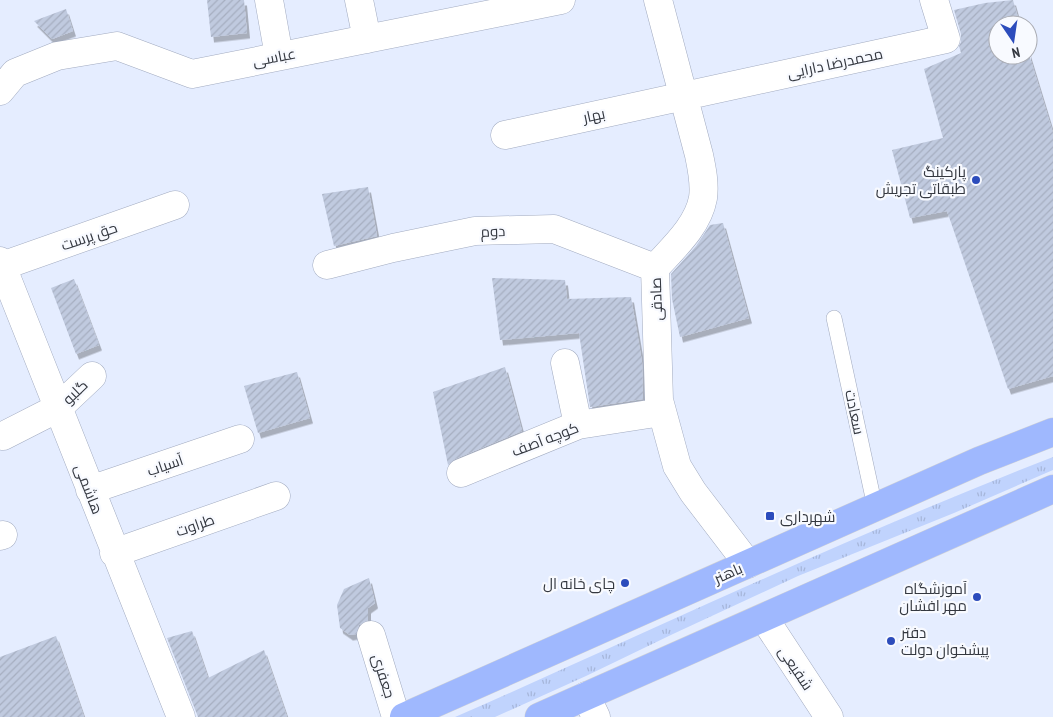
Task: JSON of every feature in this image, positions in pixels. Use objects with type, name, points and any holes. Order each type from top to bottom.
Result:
[{"type":"main road","name":"باهنر","points":[[404,717],[979,461],[1053,432]]},
{"type":"main road","points":[[538,717],[591,706],[764,618],[1002,510],[1053,489]]},
{"type":"street","points":[[269,0],[280,56]]},
{"type":"street","points":[[359,0],[367,39]]},
{"type":"street","name":"عباسی","points":[[0,91],[15,73],[57,56],[117,46],[192,74],[561,0]]},
{"type":"street","name":"صادقی","points":[[658,0],[700,155],[703,181],[703,199],[690,229],[655,268],[659,400],[676,466],[693,492],[748,564]]},
{"type":"street","name":"محمدرضا دارایی","points":[[684,96],[946,39],[934,0]]},
{"type":"street","name":"بهار","points":[[505,134],[684,96]]},
{"type":"street","name":"حق پرست","points":[[1,263],[175,205]]},
{"type":"street","name":"دوم","points":[[327,265],[392,248],[475,231],[554,229],[655,268]]},
{"type":"street","name":"هاشمی","points":[[1,263],[114,553],[181,717]]},
{"type":"street","points":[[565,363],[578,424]]},
{"type":"street","name":"گلبو","points":[[3,436],[58,408],[92,376]]},
{"type":"street","name":"کوچه آصف","points":[[461,473],[578,424],[662,412]]},
{"type":"street","name":"آسیاب","points":[[90,490],[240,439]]},
{"type":"street","name":"طراوت","points":[[114,553],[276,496]]},
{"type":"street","name":"شفیعی","points":[[764,618],[829,717]]},
{"type":"street","name":"جعفری","points":[[372,635],[396,717]]},
{"type":"lane","name":"سعادت","points":[[834,318],[875,507]]},
{"type":"green space","points":[[1053,457],[1053,470],[954,513],[798,576],[495,717],[455,717],[837,546]]},
{"type":"building","points":[[207,0],[244,0],[247,33],[211,37]]},
{"type":"building","name":"پارکینگ طبقاتی تجریش","points":[[1013,0],[1017,15],[988,15],[988,65],[1032,65],[1053,133],[1053,376],[1008,389],[947,211],[910,218],[892,150],[943,138],[924,69],[961,53],[959,46],[961,34],[954,10],[985,3]]},
{"type":"building","points":[[66,9],[73,31],[52,39],[34,21]]},
{"type":"building","points":[[368,187],[377,236],[334,246],[322,194]]},
{"type":"building","points":[[723,223],[749,318],[680,337],[672,299],[671,274],[696,246],[710,225]]},
{"type":"building","points":[[492,278],[565,280],[567,299],[631,297],[642,362],[643,399],[590,407],[579,333],[500,340]]},
{"type":"building","points":[[74,279],[99,345],[76,354],[51,288]]},
{"type":"building","points":[[505,367],[522,431],[455,459],[448,465],[433,392]]},
{"type":"building","points":[[297,372],[310,418],[258,433],[244,386]]},
{"type":"building","points":[[369,578],[375,603],[368,608],[368,620],[359,625],[356,634],[350,635],[340,628],[337,605],[344,589]]},
{"type":"building","points":[[192,631],[208,678],[264,650],[287,717],[198,717],[167,638]]},
{"type":"building","points":[[56,636],[84,717],[0,717],[0,657]]},
{"type":"place","name":"پارکینگ طبقاتی تجریش","points":[[976,180]]},
{"type":"place","name":"شهرداری","points":[[770,516]]},
{"type":"place","name":"چای خانه ال","points":[[625,583]]},
{"type":"place","name":"آموزشگاه مهر افشان","points":[[977,597]]},
{"type":"place","name":"دفتر پیشخوان دولت","points":[[891,641]]}]
